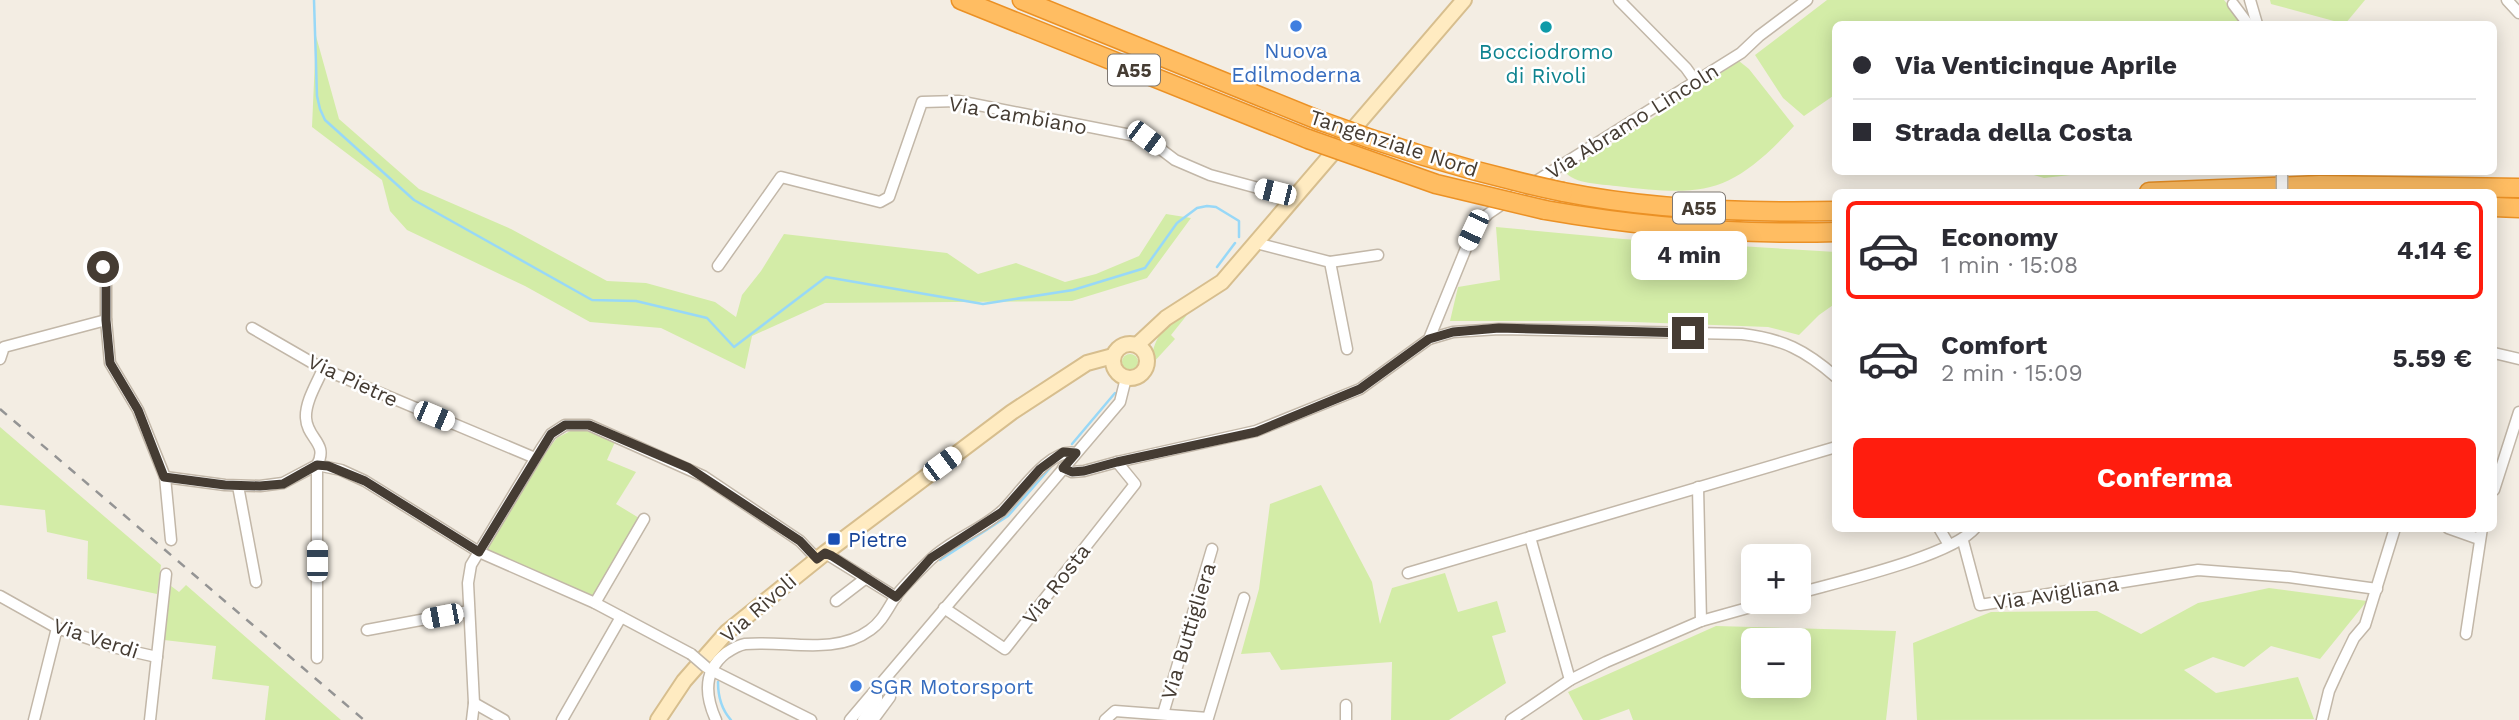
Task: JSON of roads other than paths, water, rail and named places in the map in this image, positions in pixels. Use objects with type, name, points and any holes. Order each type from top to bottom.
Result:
[{"type":"highway","name":"Tangenziale Nord","points":[[961,0],[1308,139],[1436,184],[1545,210],[1658,228],[1737,232],[1832,232]]},
{"type":"highway","name":"Tangenziale Nord","points":[[1022,0],[1318,120],[1449,165],[1563,192],[1648,204],[1704,209],[1832,211]]},
{"type":"highway","points":[[2483,187],[2519,177]]},
{"type":"highway","points":[[2222,189],[2320,185],[2519,188]]},
{"type":"highway","points":[[2497,208],[2519,208]]},
{"type":"street","name":"Via Rivoli","points":[[1141,349],[1157,327],[1175,312],[1222,282],[1464,0]]},
{"type":"street","points":[[1619,0],[1686,68],[1696,82]]},
{"type":"street","points":[[1627,8],[1636,0]]},
{"type":"street","name":"Via Abramo Lincoln","points":[[1429,339],[1473,230],[1489,214],[1533,183],[1741,53],[1807,0]]},
{"type":"street","points":[[2232,2],[2244,4],[2249,0],[2256,21]]},
{"type":"street","points":[[2507,0],[2519,13]]},
{"type":"street","points":[[2232,2],[2246,21]]},
{"type":"street","name":"Via Cambiano","points":[[718,266],[781,177],[880,202],[889,197],[922,102],[958,101],[1146,138],[1175,160],[1210,175],[1295,198]]},
{"type":"street","points":[[1256,243],[1330,262],[1378,255]]},
{"type":"street","points":[[1330,262],[1347,349]]},
{"type":"street","points":[[103,267],[110,363],[138,410],[164,477],[171,540]]},
{"type":"street","points":[[0,359],[4,347],[106,320]]},
{"type":"street","name":"Via Pietre","points":[[252,328],[323,369],[535,458]]},
{"type":"street","points":[[1063,468],[1072,472],[1084,471],[1256,432],[1360,389],[1429,339],[1453,332],[1499,328],[1742,334],[1769,337],[1790,344],[1817,360],[1832,373]]},
{"type":"street","name":"Via Rivoli","points":[[658,720],[684,681],[727,632],[821,556],[1012,412],[1094,360],[1113,356],[1120,347],[1141,349]]},
{"type":"street","name":"Via Rivoli","points":[[850,720],[1121,402],[1121,375],[1137,377],[1146,369],[1147,358],[1141,349]]},
{"type":"street","points":[[2497,354],[2519,359]]},
{"type":"street","points":[[1113,356],[1112,362],[1121,375]]},
{"type":"street","points":[[1082,368],[1101,367],[1121,375]]},
{"type":"street","points":[[317,658],[317,465],[321,457],[321,447],[311,434],[306,418],[309,399],[323,369]]},
{"type":"street","points":[[2497,479],[2516,434],[2519,412]]},
{"type":"street","points":[[472,720],[474,703],[468,583],[471,565],[551,434],[574,424],[589,425],[703,476],[821,556],[866,578],[896,597]]},
{"type":"street","points":[[1408,573],[1832,448]]},
{"type":"street","points":[[716,720],[707,690],[709,669],[728,652],[744,644],[802,645],[856,639],[873,628],[931,558],[1002,512],[1040,469],[1063,452],[1076,453]]},
{"type":"street","name":"Via Rosta","points":[[944,608],[1005,649],[1135,484],[1117,462]]},
{"type":"street","points":[[164,477],[238,486],[283,484],[317,465],[341,470],[365,481],[479,552],[595,603],[691,654],[709,669],[811,720]]},
{"type":"street","points":[[238,486],[256,582]]},
{"type":"street","points":[[1698,487],[1702,621]]},
{"type":"street","points":[[595,603],[644,519]]},
{"type":"street","points":[[1941,532],[1949,545]]},
{"type":"street","points":[[1811,590],[1899,565],[1963,541],[1971,532]]},
{"type":"street","points":[[2322,720],[2329,691],[2354,638],[2365,625],[2394,532]]},
{"type":"street","points":[[2466,634],[2481,533]]},
{"type":"street","points":[[1530,537],[1570,680]]},
{"type":"street","name":"Via Avigliana","points":[[1963,541],[1980,605],[2198,570],[2376,589]]},
{"type":"street","name":"Via Buttigliera","points":[[1163,713],[1212,549]]},
{"type":"street","points":[[150,720],[166,574]]},
{"type":"street","points":[[836,601],[866,578]]},
{"type":"street","name":"Via Verdi","points":[[0,596],[57,628],[117,649],[157,657]]},
{"type":"street","name":"Via Buttigliera","points":[[1105,720],[1115,711],[1208,718],[1244,598]]},
{"type":"street","points":[[1511,720],[1570,680],[1702,621],[1741,610]]},
{"type":"street","points":[[367,630],[469,611]]},
{"type":"street","points":[[562,720],[621,617]]},
{"type":"street","points":[[34,720],[57,628]]},
{"type":"street","name":"Via Rivoli","points":[[863,720],[877,699],[877,689]]},
{"type":"street","points":[[873,720],[891,697]]},
{"type":"street","points":[[474,703],[505,720]]},
{"type":"street","points":[[1346,705],[1346,720]]},
{"type":"waterway","points":[[314,0],[317,96],[325,120],[414,200],[592,300],[636,301],[707,318],[734,347],[826,277],[983,304],[1073,290],[1145,268],[1177,223],[1197,208],[1216,207],[1239,221],[1239,237]]},
{"type":"waterway","points":[[1217,267],[1235,243]]},
{"type":"waterway","points":[[1072,444],[1115,393]]},
{"type":"waterway","points":[[940,560],[1008,516],[1050,468]]},
{"type":"waterway","points":[[718,682],[721,702],[731,720]]},
{"type":"railway","points":[[0,409],[364,720]]},
{"type":"place","name":"Nuova Edilmoderna","points":[[1296,26]]},
{"type":"place","name":"Bocciodromo di Rivoli","points":[[1546,27]]},
{"type":"place","name":"Pietre","points":[[834,539]]},
{"type":"place","name":"SGR Motorsport","points":[[856,686]]}]
